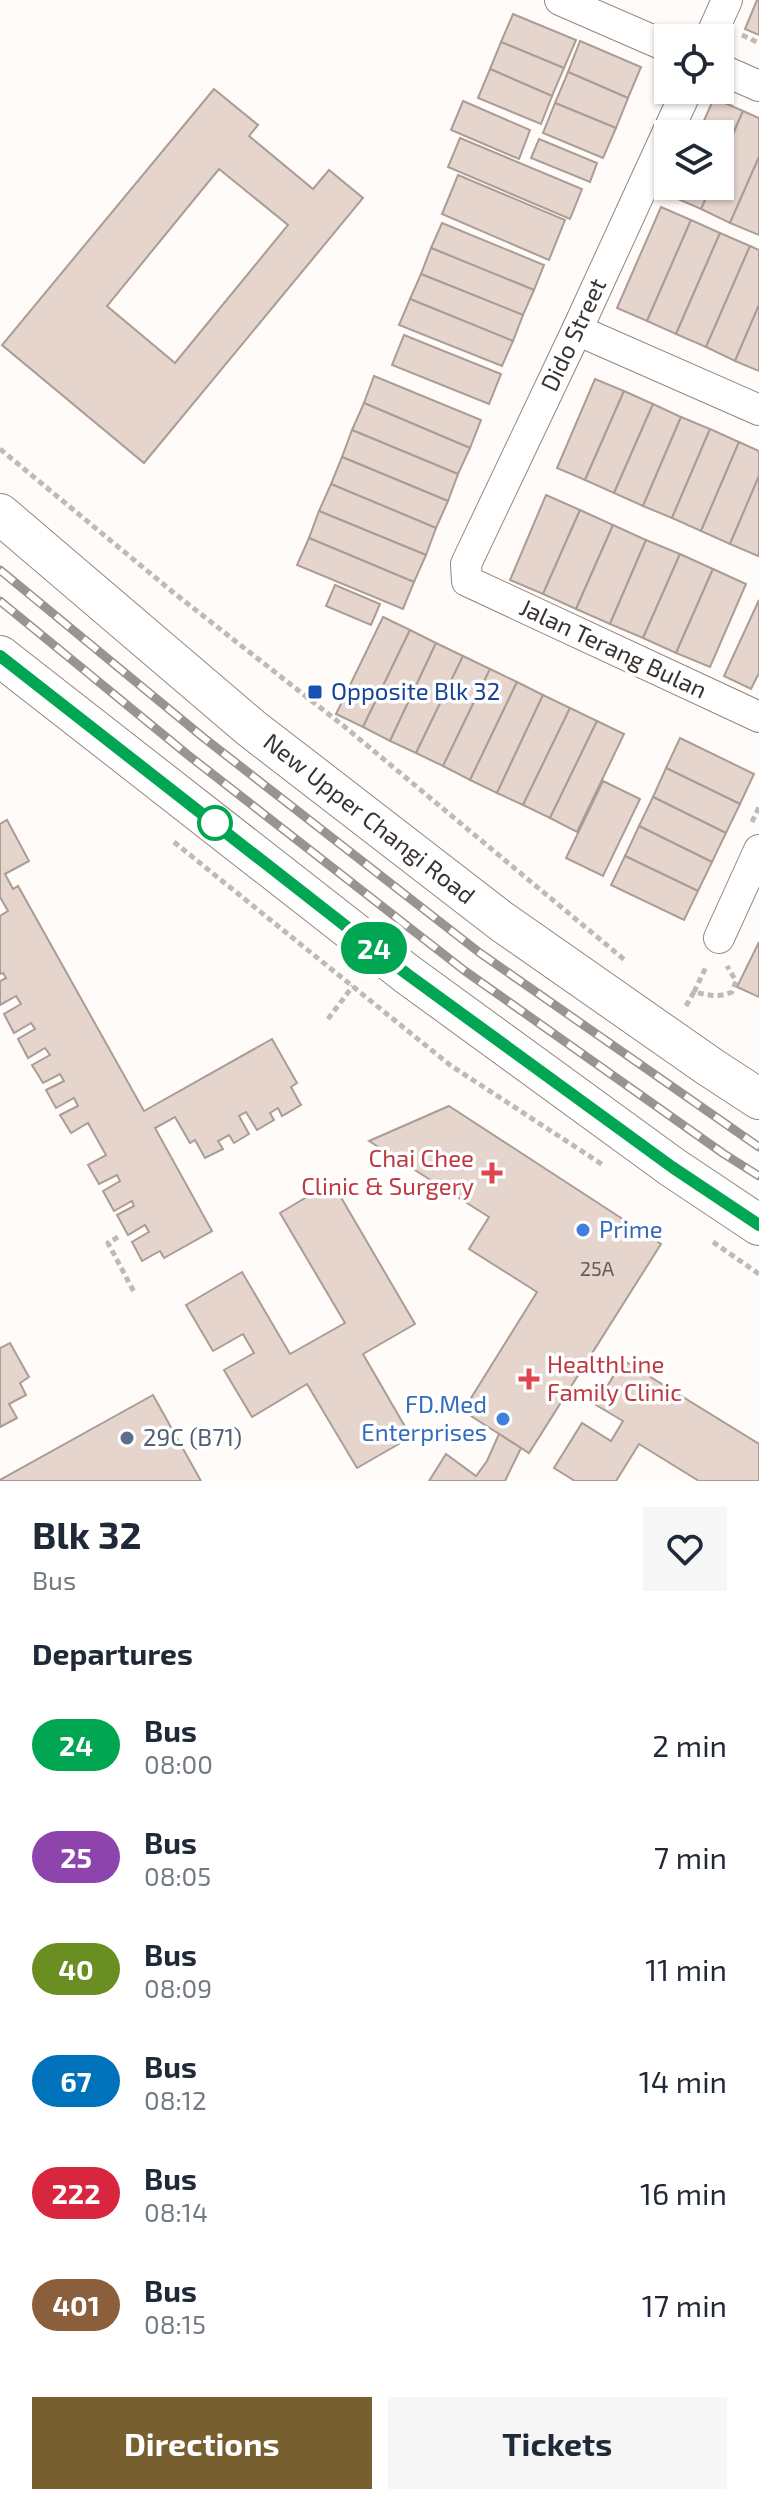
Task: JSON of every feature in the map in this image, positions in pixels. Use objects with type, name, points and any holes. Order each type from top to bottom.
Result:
[{"type":"main road","name":"New Upper Changi Road","points":[[0,514],[251,728],[501,921],[759,1099]]},
{"type":"main road","points":[[0,656],[407,974],[672,1167],[759,1225]]},
{"type":"street","points":[[560,0],[654,41]]},
{"type":"street","points":[[716,24],[727,0]]},
{"type":"street","points":[[734,75],[759,86]]},
{"type":"street","name":"Dido Street","points":[[467,581],[466,564],[681,104]]},
{"type":"street","points":[[577,330],[759,410]]},
{"type":"street","name":"Jalan Terang Bulan","points":[[467,581],[759,717]]},
{"type":"street","points":[[716,952],[759,850]]},
{"type":"path","points":[[0,449],[174,593],[345,727],[634,968]]},
{"type":"path","points":[[686,1006],[716,952],[736,981],[732,992],[713,996],[694,992]]},
{"type":"path","points":[[328,1019],[353,986]]},
{"type":"path","points":[[676,998],[698,1013]]},
{"type":"path","points":[[118,1237],[108,1243],[134,1292]]},
{"type":"building","points":[[759,0],[759,35],[745,29]]},
{"type":"building","points":[[513,14],[576,40],[564,68],[501,42]]},
{"type":"building","points":[[580,41],[641,67],[628,98],[568,72]]},
{"type":"building","points":[[501,42],[564,68],[552,96],[490,69]]},
{"type":"building","points":[[490,69],[552,96],[541,124],[478,98]]},
{"type":"building","points":[[568,72],[628,98],[616,128],[555,103]]},
{"type":"building","points":[[214,89],[258,125],[249,136],[313,189],[329,170],[363,198],[144,463],[2,345]],"holes":[[[219,169],[288,225],[175,363],[107,306]]]},
{"type":"building","points":[[463,101],[530,130],[519,159],[451,130]]},
{"type":"building","points":[[555,103],[616,128],[603,158],[543,133]]},
{"type":"building","points":[[711,104],[727,104],[743,111],[734,132],[734,120],[704,120]]},
{"type":"building","points":[[743,111],[759,118],[759,157],[730,223],[701,209],[705,200],[734,200],[734,132]]},
{"type":"building","points":[[460,138],[582,189],[570,219],[448,167]]},
{"type":"building","points":[[539,139],[597,163],[590,182],[531,158]]},
{"type":"building","points":[[759,157],[759,235],[730,223]]},
{"type":"building","points":[[458,175],[565,220],[549,260],[442,214]]},
{"type":"building","points":[[680,200],[705,200],[701,209]]},
{"type":"building","points":[[661,207],[691,220],[647,321],[617,308]]},
{"type":"building","points":[[691,220],[720,233],[676,334],[647,321]]},
{"type":"building","points":[[442,223],[544,265],[534,290],[431,248]]},
{"type":"building","points":[[720,233],[750,246],[706,347],[676,334]]},
{"type":"building","points":[[750,246],[759,250],[759,305],[735,361],[706,347]]},
{"type":"building","points":[[431,248],[534,290],[523,315],[421,274]]},
{"type":"building","points":[[421,274],[523,315],[513,341],[410,299]]},
{"type":"building","points":[[410,299],[513,341],[502,366],[399,325]]},
{"type":"building","points":[[759,305],[759,371],[735,361]]},
{"type":"building","points":[[404,335],[501,374],[489,404],[392,365]]},
{"type":"building","points":[[374,376],[481,420],[470,448],[364,403]]},
{"type":"building","points":[[595,379],[624,391],[585,480],[557,468]]},
{"type":"building","points":[[624,391],[653,404],[614,493],[585,480]]},
{"type":"building","points":[[364,403],[470,448],[458,474],[352,430]]},
{"type":"building","points":[[653,404],[681,417],[643,506],[614,493]]},
{"type":"building","points":[[681,417],[710,429],[672,518],[643,506]]},
{"type":"building","points":[[710,429],[739,442],[701,531],[672,518]]},
{"type":"building","points":[[352,430],[458,474],[448,501],[342,457]]},
{"type":"building","points":[[739,442],[759,451],[759,476],[730,544],[701,531]]},
{"type":"building","points":[[342,457],[448,501],[436,528],[331,484]]},
{"type":"building","points":[[759,476],[759,554],[758,556],[730,544]]},
{"type":"building","points":[[331,484],[436,528],[426,555],[319,511]]},
{"type":"building","points":[[546,495],[580,510],[543,594],[510,580]]},
{"type":"building","points":[[580,510],[613,525],[576,609],[543,594]]},
{"type":"building","points":[[319,511],[426,555],[414,582],[309,538]]},
{"type":"building","points":[[613,525],[646,540],[610,624],[576,609]]},
{"type":"building","points":[[309,538],[414,582],[403,609],[297,565]]},
{"type":"building","points":[[646,540],[680,554],[643,638],[610,624]]},
{"type":"building","points":[[680,554],[713,569],[676,653],[643,638]]},
{"type":"building","points":[[713,569],[746,584],[710,667],[676,653]]},
{"type":"building","points":[[335,585],[380,604],[371,625],[326,606]]},
{"type":"building","points":[[759,600],[759,673],[751,689],[724,676]]},
{"type":"building","points":[[383,617],[410,630],[363,727],[336,714]]},
{"type":"building","points":[[410,630],[436,643],[390,741],[363,727]]},
{"type":"building","points":[[436,643],[463,656],[416,753],[390,741]]},
{"type":"building","points":[[463,656],[490,669],[443,766],[416,753]]},
{"type":"building","points":[[490,669],[517,682],[470,780],[443,766]]},
{"type":"building","points":[[517,682],[543,695],[497,793],[470,780]]},
{"type":"building","points":[[543,695],[570,708],[523,805],[497,793]]},
{"type":"building","points":[[570,708],[597,721],[550,818],[523,805]]},
{"type":"building","points":[[597,721],[624,734],[577,832],[550,818]]},
{"type":"building","points":[[680,738],[754,774],[740,804],[666,768]]},
{"type":"building","points":[[666,768],[740,804],[726,833],[653,797]]},
{"type":"building","points":[[603,781],[640,799],[603,876],[566,858]]},
{"type":"building","points":[[653,797],[726,833],[712,862],[639,826]]},
{"type":"building","points":[[7,820],[29,861],[5,874],[13,889],[18,886],[144,1111],[272,1039],[297,1083],[291,1087],[301,1105],[282,1116],[278,1108],[270,1113],[274,1120],[257,1130],[246,1112],[239,1116],[249,1134],[234,1143],[229,1135],[218,1141],[223,1149],[205,1158],[195,1140],[190,1143],[175,1117],[155,1128],[212,1231],[164,1258],[160,1251],[142,1261],[132,1242],[149,1232],[145,1225],[128,1235],[117,1215],[134,1206],[132,1201],[114,1211],[103,1191],[120,1181],[117,1175],[99,1184],[88,1165],[106,1155],[88,1123],[71,1133],[60,1115],[78,1106],[74,1098],[56,1108],[46,1090],[64,1081],[60,1074],[43,1083],[32,1065],[50,1055],[45,1048],[28,1058],[18,1039],[35,1029],[31,1023],[14,1033],[4,1014],[21,1004],[16,996],[0,1005],[0,981],[6,978],[3,973],[0,974],[0,916],[8,911],[0,897],[0,824]]},
{"type":"building","points":[[639,826],[712,862],[698,891],[625,856]]},
{"type":"building","points":[[625,856],[698,891],[684,920],[611,885]]},
{"type":"building","points":[[759,942],[759,997],[737,987]]},
{"type":"building","points":[[449,1106],[661,1244],[529,1453],[463,1411],[537,1292],[469,1249],[489,1217],[369,1141]]},
{"type":"building","points":[[332,1182],[415,1324],[363,1354],[411,1437],[357,1468],[307,1384],[252,1417],[224,1370],[254,1353],[243,1334],[213,1351],[186,1305],[242,1272],[290,1354],[345,1323],[280,1213]]},
{"type":"building","points":[[10,1343],[29,1377],[20,1383],[26,1395],[9,1404],[17,1418],[0,1427],[0,1348]]},
{"type":"building","points":[[623,1360],[759,1444],[759,1481],[699,1481],[639,1444],[616,1481],[575,1481],[554,1468],[582,1423],[611,1441],[623,1421],[596,1405]]},
{"type":"building","name":"29C (B71)","points":[[153,1395],[201,1481],[0,1481],[0,1480]]},
{"type":"building","points":[[499,1434],[521,1448],[505,1481],[429,1481],[446,1454],[476,1476],[487,1461]]},
{"type":"railway","points":[[0,570],[204,738],[480,953],[759,1147]]},
{"type":"railway","points":[[0,601],[188,755],[465,971],[759,1176]]},
{"type":"bus line","name":"24","points":[[0,656],[407,974],[672,1167],[759,1225]]},
{"type":"place","name":"Opposite Blk 32","points":[[315,692]]},
{"type":"place","name":"Chai Chee Clinic & Surgery","points":[[492,1173]]},
{"type":"place","name":"Prime","points":[[583,1230]]},
{"type":"place","name":"HealthLine Family Clinic","points":[[529,1379]]},
{"type":"place","name":"FD.Med Enterprises","points":[[503,1419]]},
{"type":"place","name":"29C (B71)","points":[[127,1438]]}]
